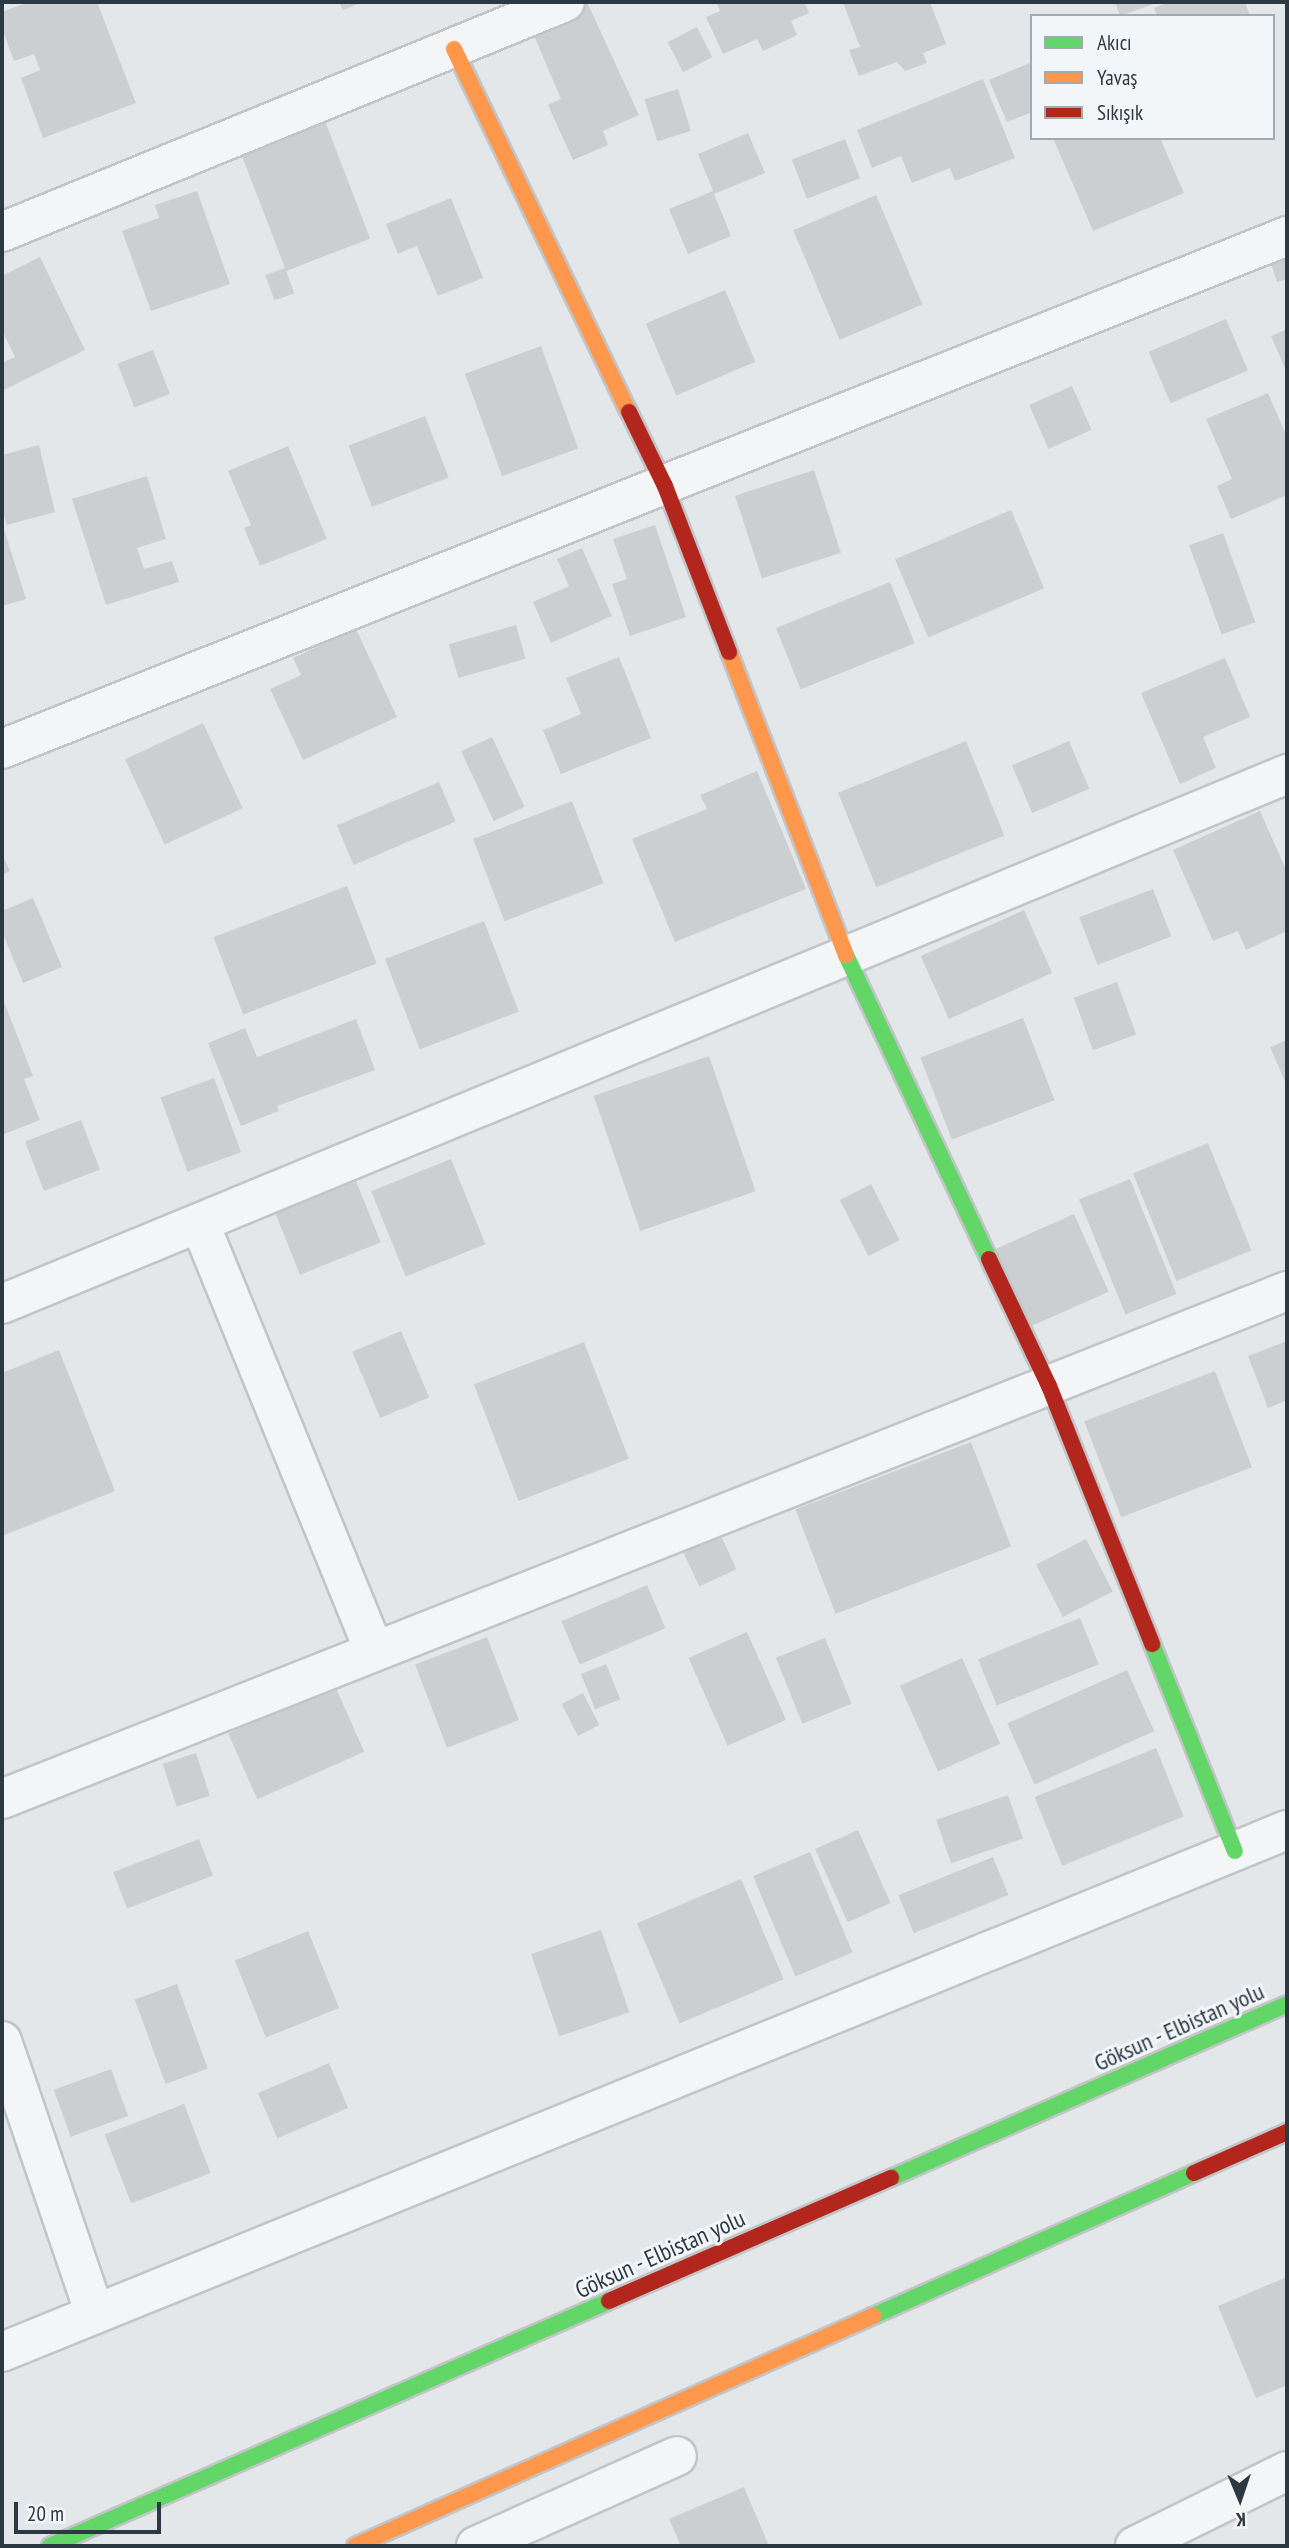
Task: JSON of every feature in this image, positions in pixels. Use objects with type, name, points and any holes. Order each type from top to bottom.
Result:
[{"type":"main road","points":[[454,49],[665,486],[846,955],[1049,1386],[1234,1851]]},
{"type":"main road","name":"Göksun - Elbistan yolu","points":[[50,2546],[1287,2004]]},
{"type":"main road","points":[[355,2546],[1287,2132]]},
{"type":"street","points":[[2,232],[565,2]]},
{"type":"street","points":[[2,749],[1287,236]]},
{"type":"street","points":[[2,1304],[1287,775]]},
{"type":"street","points":[[200,1224],[374,1650]]},
{"type":"street","points":[[2,1799],[1287,1291]]},
{"type":"street","points":[[2,2352],[1287,1830]]},
{"type":"street","points":[[2,2040],[95,2314]]},
{"type":"street","points":[[476,2546],[677,2456]]},
{"type":"street","points":[[1135,2546],[1287,2471]]},
{"type":"building","points":[[29,2],[97,2],[136,103],[43,138],[21,78],[40,70],[34,54],[14,61],[2,28],[2,12]]},
{"type":"building","points":[[339,2],[363,2],[343,10]]},
{"type":"building","points":[[587,2],[639,115],[603,131],[608,145],[573,160],[548,105],[561,99],[530,26]]},
{"type":"building","points":[[716,2],[804,2],[809,13],[791,21],[797,35],[763,51],[757,39],[723,54],[706,17],[720,11]]},
{"type":"building","points":[[843,2],[930,2],[946,44],[923,53],[927,63],[905,71],[897,62],[859,76],[849,50],[860,47]]},
{"type":"building","points":[[1115,2],[1159,2],[1126,14],[1119,14]]},
{"type":"building","points":[[1170,2],[1245,2],[1249,14],[1156,14],[1154,8]]},
{"type":"building","points":[[697,27],[712,57],[683,72],[668,42]]},
{"type":"building","points":[[1030,63],[1030,113],[1007,122],[989,80]]},
{"type":"building","points":[[983,79],[1015,158],[955,181],[950,168],[912,183],[901,156],[872,168],[857,130]]},
{"type":"building","points":[[678,89],[691,131],[657,141],[645,99]]},
{"type":"building","points":[[325,121],[370,239],[286,271],[241,153]]},
{"type":"building","points":[[748,133],[765,173],[714,194],[731,236],[688,254],[669,209],[713,191],[698,154]]},
{"type":"building","points":[[845,139],[860,178],[807,199],[792,159]]},
{"type":"building","points":[[1054,140],[1161,140],[1184,193],[1093,231]]},
{"type":"building","points":[[197,191],[230,284],[151,311],[122,231],[159,218],[155,205]]},
{"type":"building","points":[[876,195],[922,305],[840,340],[793,230]]},
{"type":"building","points":[[451,198],[483,278],[438,296],[417,246],[398,254],[386,224]]},
{"type":"building","points":[[40,257],[85,350],[4,390],[2,363],[15,357],[2,330],[2,276]]},
{"type":"building","points":[[1287,258],[1287,279],[1277,282],[1271,263]]},
{"type":"building","points":[[285,268],[294,293],[275,301],[265,275]]},
{"type":"building","points":[[725,290],[755,362],[676,395],[646,324]]},
{"type":"building","points":[[1226,319],[1248,371],[1171,403],[1149,352]]},
{"type":"building","points":[[1287,329],[1287,373],[1271,336]]},
{"type":"building","points":[[541,346],[578,448],[502,476],[465,374]]},
{"type":"building","points":[[153,350],[170,394],[134,407],[118,364]]},
{"type":"building","points":[[1072,386],[1092,430],[1049,449],[1029,405]]},
{"type":"building","points":[[1268,393],[1287,437],[1287,495],[1231,519],[1217,486],[1232,479],[1206,419]]},
{"type":"building","points":[[425,416],[449,478],[372,507],[348,445]]},
{"type":"building","points":[[39,445],[55,512],[7,525],[2,508],[2,455]]},
{"type":"building","points":[[288,446],[327,539],[260,566],[244,528],[251,525],[228,471]]},
{"type":"building","points":[[814,470],[841,553],[762,578],[735,496]]},
{"type":"building","points":[[147,476],[166,539],[137,548],[144,569],[172,561],[179,582],[106,605],[72,499]]},
{"type":"building","points":[[1011,510],[1044,588],[928,637],[895,559]]},
{"type":"building","points":[[2,523],[26,599],[2,606]]},
{"type":"building","points":[[655,525],[686,617],[630,636],[612,584],[627,579],[613,539]]},
{"type":"building","points":[[1223,533],[1255,622],[1222,635],[1189,545]]},
{"type":"building","points":[[582,548],[612,616],[551,643],[533,602],[569,586],[557,559]]},
{"type":"building","points":[[890,582],[915,643],[801,689],[776,628]]},
{"type":"building","points":[[516,625],[526,659],[458,678],[449,644]]},
{"type":"building","points":[[356,629],[397,717],[303,760],[270,689],[301,675],[293,658]]},
{"type":"building","points":[[619,657],[651,738],[561,774],[543,730],[581,714],[566,678]]},
{"type":"building","points":[[1225,658],[1250,717],[1203,737],[1216,768],[1180,784],[1141,693]]},
{"type":"building","points":[[203,723],[243,808],[165,845],[125,759]]},
{"type":"building","points":[[492,737],[525,807],[494,821],[461,751]]},
{"type":"building","points":[[966,741],[1004,836],[876,887],[838,793]]},
{"type":"building","points":[[1069,741],[1089,789],[1032,813],[1012,765]]},
{"type":"building","points":[[757,771],[806,889],[675,942],[632,839],[707,809],[700,795]]},
{"type":"building","points":[[439,782],[456,822],[354,865],[337,825]]},
{"type":"building","points":[[572,801],[604,883],[505,921],[473,839]]},
{"type":"building","points":[[1260,811],[1287,872],[1287,931],[1246,950],[1238,931],[1213,941],[1173,850]]},
{"type":"building","points":[[2,854],[10,871],[2,875]]},
{"type":"building","points":[[347,886],[377,963],[243,1015],[213,937]]},
{"type":"building","points":[[1153,889],[1171,937],[1098,965],[1079,917]]},
{"type":"building","points":[[33,898],[62,967],[23,983],[2,931],[2,911]]},
{"type":"building","points":[[1024,910],[1052,973],[949,1019],[921,956]]},
{"type":"building","points":[[484,921],[519,1012],[420,1050],[385,959]]},
{"type":"building","points":[[1117,982],[1136,1035],[1093,1050],[1074,998]]},
{"type":"building","points":[[2,997],[33,1076],[24,1079],[40,1120],[2,1135]]},
{"type":"building","points":[[1023,1018],[1055,1100],[952,1140],[920,1057]]},
{"type":"building","points":[[356,1019],[375,1070],[277,1106],[279,1111],[241,1126],[208,1043],[245,1028],[257,1057]]},
{"type":"building","points":[[1287,1040],[1287,1086],[1270,1047]]},
{"type":"building","points":[[709,1056],[756,1191],[640,1231],[594,1096]]},
{"type":"building","points":[[214,1078],[241,1152],[187,1172],[160,1097]]},
{"type":"building","points":[[81,1120],[100,1169],[44,1191],[25,1142]]},
{"type":"building","points":[[1208,1143],[1251,1251],[1176,1281],[1133,1173]]},
{"type":"building","points":[[451,1159],[485,1244],[406,1277],[371,1191]]},
{"type":"building","points":[[1130,1179],[1176,1294],[1125,1315],[1079,1200]]},
{"type":"building","points":[[356,1181],[381,1242],[300,1275],[275,1214]]},
{"type":"building","points":[[871,1184],[900,1240],[868,1256],[840,1200]]},
{"type":"building","points":[[1074,1214],[1109,1292],[1026,1328],[992,1251]]},
{"type":"building","points":[[401,1331],[429,1397],[380,1418],[352,1352]]},
{"type":"building","points":[[1287,1341],[1287,1400],[1268,1408],[1248,1356]]},
{"type":"building","points":[[584,1342],[629,1459],[519,1501],[474,1384]]},
{"type":"building","points":[[59,1350],[115,1491],[2,1536],[2,1373]]},
{"type":"building","points":[[1215,1371],[1252,1467],[1121,1517],[1084,1421]]},
{"type":"building","points":[[971,1442],[1011,1547],[836,1614],[795,1509]]},
{"type":"building","points":[[715,1523],[737,1569],[699,1587],[678,1540]]},
{"type":"building","points":[[1086,1539],[1113,1592],[1063,1617],[1036,1564]]},
{"type":"building","points":[[647,1585],[665,1628],[580,1665],[561,1621]]},
{"type":"building","points":[[1080,1618],[1099,1664],[997,1706],[978,1659]]},
{"type":"building","points":[[747,1632],[786,1720],[728,1746],[689,1658]]},
{"type":"building","points":[[487,1637],[519,1720],[447,1748],[415,1665]]},
{"type":"building","points":[[825,1638],[852,1704],[802,1724],[776,1658]]},
{"type":"building","points":[[962,1658],[1000,1744],[938,1772],[900,1686]]},
{"type":"building","points":[[606,1664],[620,1699],[595,1709],[581,1674]]},
{"type":"building","points":[[1127,1670],[1154,1731],[1035,1784],[1007,1723]]},
{"type":"building","points":[[335,1686],[364,1752],[257,1799],[228,1734]]},
{"type":"building","points":[[583,1693],[599,1725],[578,1736],[562,1704]]},
{"type":"building","points":[[1156,1748],[1184,1817],[1062,1866],[1035,1797]]},
{"type":"building","points":[[196,1753],[210,1796],[177,1807],[163,1764]]},
{"type":"building","points":[[1008,1795],[1023,1838],[951,1863],[936,1820]]},
{"type":"building","points":[[858,1830],[891,1903],[848,1922],[815,1849]]},
{"type":"building","points":[[199,1839],[213,1875],[127,1908],[113,1872]]},
{"type":"building","points":[[810,1852],[853,1952],[796,1977],[753,1876]]},
{"type":"building","points":[[993,1857],[1008,1895],[914,1933],[898,1895]]},
{"type":"building","points":[[741,1879],[784,1979],[680,2023],[637,1923]]},
{"type":"building","points":[[601,1930],[629,2012],[559,2036],[531,1954]]},
{"type":"building","points":[[308,1931],[339,2008],[266,2038],[235,1961]]},
{"type":"building","points":[[177,1984],[208,2069],[165,2084],[135,1999]]},
{"type":"building","points":[[329,2063],[348,2108],[277,2138],[258,2093]]},
{"type":"building","points":[[111,2069],[128,2116],[71,2137],[54,2090]]},
{"type":"building","points":[[184,2104],[211,2173],[131,2204],[105,2134]]},
{"type":"building","points":[[1287,2277],[1287,2385],[1256,2398],[1218,2306]]},
{"type":"building","points":[[744,2487],[769,2546],[681,2546],[669,2519]]},
{"type":"traffic: fast","points":[[846,955],[989,1259]]},
{"type":"traffic: fast","points":[[1152,1644],[1235,1851]]},
{"type":"traffic: fast","points":[[891,2178],[1287,2004]]},
{"type":"traffic: fast","points":[[873,2316],[1194,2173]]},
{"type":"traffic: fast","points":[[50,2546],[609,2301]]},
{"type":"traffic: slow","points":[[454,49],[629,412]]},
{"type":"traffic: slow","points":[[729,652],[846,955]]},
{"type":"traffic: slow","points":[[355,2546],[873,2316]]},
{"type":"traffic: jam","points":[[629,412],[665,486],[729,652]]},
{"type":"traffic: jam","points":[[989,1259],[1049,1386],[1152,1644]]},
{"type":"traffic: jam","points":[[1194,2173],[1287,2132]]},
{"type":"traffic: jam","points":[[609,2301],[891,2178]]}]
